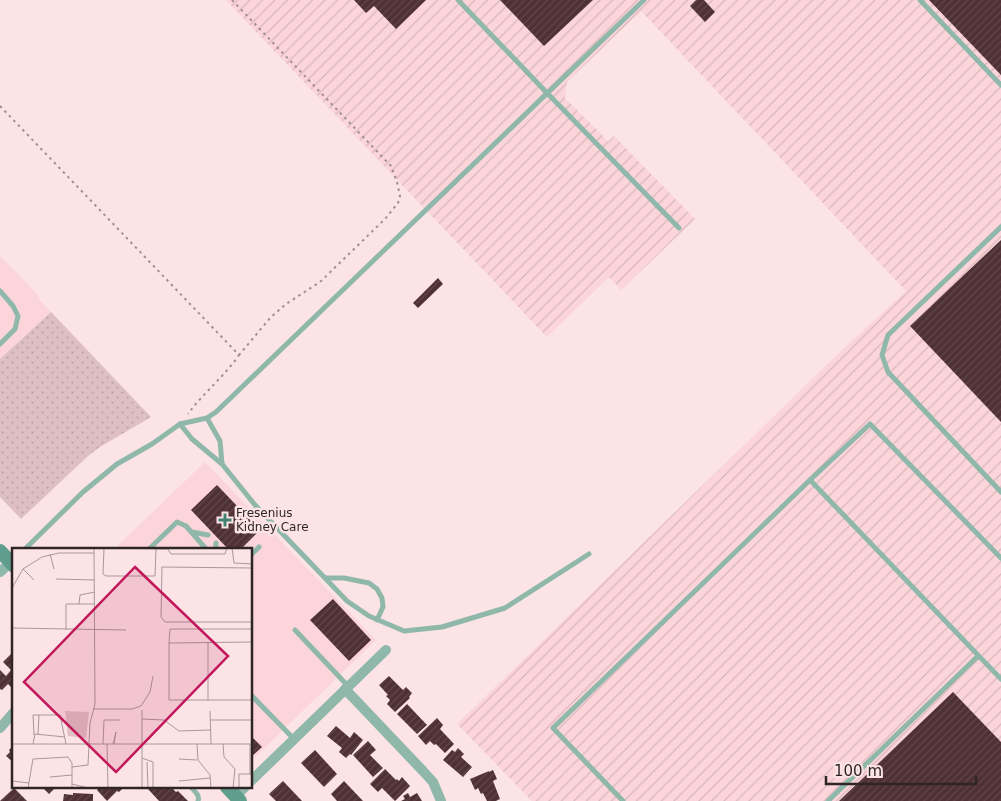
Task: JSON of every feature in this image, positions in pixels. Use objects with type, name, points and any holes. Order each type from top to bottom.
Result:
[{"type":"main road","points":[[0,551],[12,561]]},
{"type":"street","points":[[0,572],[12,563]]},
{"type":"street","points":[[252,780],[386,650]]},
{"type":"street","points":[[347,688],[423,770],[438,792],[440,801]]},
{"type":"street","points":[[0,728],[12,714]]},
{"type":"lane","points":[[458,0],[679,228]]},
{"type":"lane","points":[[26,548],[83,492],[117,464],[152,444],[180,424],[207,418],[216,412],[644,0]]},
{"type":"lane","points":[[920,0],[1001,85]]},
{"type":"lane","points":[[1001,227],[888,335],[882,355],[888,372],[1001,492]]},
{"type":"lane","points":[[0,291],[13,306],[18,316],[15,329],[0,344]]},
{"type":"lane","points":[[207,418],[220,442],[222,464]]},
{"type":"lane","points":[[180,424],[192,439],[222,464],[255,505],[347,601],[369,616],[404,631],[442,627],[505,608],[589,554]]},
{"type":"lane","points":[[622,801],[553,728],[870,424],[1001,558]]},
{"type":"lane","points":[[810,480],[1001,679]]},
{"type":"lane","points":[[150,548],[177,522],[186,526],[205,548]]},
{"type":"lane","points":[[192,532],[208,535]]},
{"type":"lane","points":[[216,543],[216,548]]},
{"type":"lane","points":[[252,554],[259,548]]},
{"type":"lane","points":[[325,578],[344,578],[369,583],[373,586],[382,598],[383,607],[377,620]]},
{"type":"lane","points":[[295,630],[347,688]]},
{"type":"lane","points":[[828,801],[978,656]]},
{"type":"lane","points":[[252,696],[294,739]]},
{"type":"lane","points":[[192,788],[198,794],[198,801]]},
{"type":"path","points":[[180,424],[197,402],[230,368],[271,317],[286,304],[320,282],[384,219],[398,203],[400,196],[391,166],[232,0]]},
{"type":"path","points":[[0,106],[240,355]]},
{"type":"shaded area","points":[[226,0],[1001,0],[1001,801],[532,801],[457,724],[843,349],[906,291],[641,11],[567,82],[565,98],[608,141],[614,136],[695,219],[621,290],[609,277],[547,337]]},
{"type":"shaded area","points":[[0,256],[39,296],[38,298],[51,312],[0,359]]},
{"type":"shaded area","points":[[51,312],[151,417],[88,456],[21,519],[0,497],[0,359]]},
{"type":"shaded area","points":[[205,462],[376,640],[252,760],[252,548],[115,548]]},
{"type":"building","points":[[354,0],[426,0],[396,29],[374,6],[366,13]]},
{"type":"building","points":[[500,0],[593,0],[544,46]]},
{"type":"building","points":[[696,0],[704,0],[715,12],[705,22],[690,6]]},
{"type":"building","points":[[929,0],[1001,0],[1001,75]]},
{"type":"building","points":[[1001,240],[1001,422],[910,326]]},
{"type":"building","points":[[438,278],[443,284],[418,308],[413,303]]},
{"type":"building","name":"Fresenius Kidney Care","points":[[217,485],[260,530],[242,548],[227,548],[191,510]]},
{"type":"building","points":[[333,599],[371,640],[349,661],[310,620]]},
{"type":"building","points":[[12,653],[12,686],[8,684],[2,690],[0,689],[0,670],[6,676],[11,670],[3,662]]},
{"type":"building","points":[[389,676],[403,690],[406,687],[412,693],[410,698],[395,712],[387,704],[390,700],[386,696],[388,695],[379,685]]},
{"type":"building","points":[[953,692],[1001,742],[1001,801],[839,801]]},
{"type":"building","points":[[407,704],[427,725],[417,734],[397,714]]},
{"type":"building","points":[[437,718],[443,725],[440,729],[454,744],[445,753],[430,741],[426,745],[418,736]]},
{"type":"building","points":[[336,726],[350,738],[354,732],[363,740],[351,755],[346,758],[339,752],[342,748],[327,736]]},
{"type":"building","points":[[252,737],[262,747],[252,756]]},
{"type":"building","points":[[368,741],[376,750],[370,755],[383,768],[373,777],[353,755]]},
{"type":"building","points":[[12,747],[12,761],[6,756],[10,752],[9,750]]},
{"type":"building","points":[[458,748],[464,754],[461,757],[472,767],[463,777],[443,760],[452,750],[455,752]]},
{"type":"building","points":[[315,750],[337,774],[324,787],[301,763]]},
{"type":"building","points":[[385,769],[396,780],[399,781],[402,777],[410,786],[395,801],[382,788],[378,792],[370,784]]},
{"type":"building","points":[[493,770],[497,779],[493,781],[500,799],[487,801],[478,788],[475,790],[470,779]]},
{"type":"building","points":[[283,781],[302,801],[276,801],[269,794]]},
{"type":"building","points":[[344,781],[363,801],[337,801],[331,794]]},
{"type":"building","points":[[14,788],[27,801],[0,801]]},
{"type":"building","points":[[43,788],[55,788],[49,794]]},
{"type":"building","points":[[99,788],[123,788],[107,801],[97,790]]},
{"type":"building","points":[[174,788],[176,792],[178,791],[188,801],[159,801],[148,789]]},
{"type":"building","points":[[73,793],[93,794],[93,801],[63,801],[64,794],[73,795]]},
{"type":"building","points":[[408,793],[410,797],[417,793],[422,801],[401,801],[405,799],[403,796]]},
{"type":"place","name":"Fresenius Kidney Care","points":[[225,520]]}]
